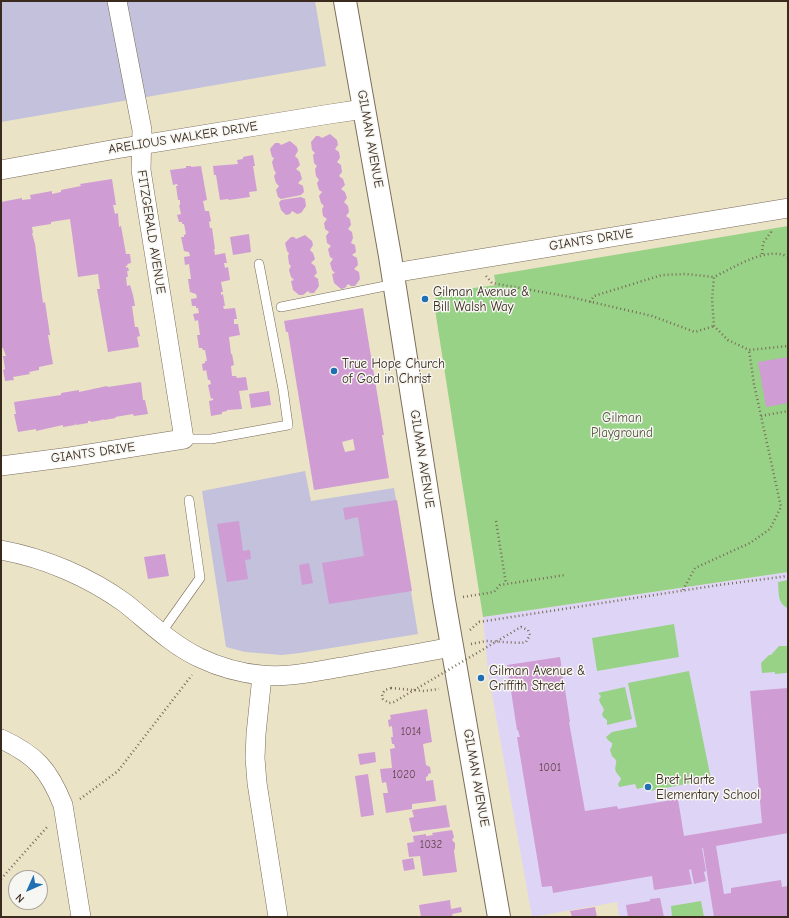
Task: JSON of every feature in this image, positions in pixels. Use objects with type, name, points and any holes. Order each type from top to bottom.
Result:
[{"type":"street","name":"FITZGERALD AVENUE","points":[[117,1],[142,130],[140,170],[184,439]]},
{"type":"street","name":"GILMAN AVENUE","points":[[345,1],[394,278],[444,600],[499,917]]},
{"type":"street","name":"ARELIOUS WALKER DRIVE","points":[[1,170],[141,145],[364,109]]},
{"type":"street","name":"GIANTS DRIVE","points":[[394,278],[472,260],[768,210],[788,208]]},
{"type":"street","name":"GIANTS DRIVE","points":[[1,466],[184,439]]},
{"type":"street","points":[[1,550],[40,560],[79,576],[124,602],[161,633],[200,658],[241,672],[262,676],[312,672],[452,647]]},
{"type":"street","points":[[262,676],[255,758],[257,784],[278,917]]},
{"type":"street","points":[[1,739],[15,745],[33,757],[47,773],[56,788],[63,805],[81,917]]},
{"type":"lane","points":[[184,439],[211,439],[288,425],[283,389],[259,264]]},
{"type":"lane","points":[[281,307],[394,278]]},
{"type":"lane","points":[[161,633],[200,578],[188,500]]},
{"type":"path","points":[[762,254],[763,243],[771,232],[768,210]]},
{"type":"path","points":[[590,302],[594,296],[662,275],[686,274],[714,277],[762,254],[784,255],[788,257]]},
{"type":"path","points":[[472,260],[492,283],[570,297],[652,316],[695,332],[714,326]]},
{"type":"path","points":[[714,277],[712,299],[714,326],[728,340],[749,350],[788,346]]},
{"type":"path","points":[[683,591],[695,568],[750,543],[770,529],[781,507],[761,416],[749,350]]},
{"type":"path","points":[[761,416],[788,411]]},
{"type":"path","points":[[496,521],[506,584]]},
{"type":"path","points":[[444,600],[494,592],[500,585],[565,575]]},
{"type":"path","points":[[452,647],[479,622],[788,576]]},
{"type":"path","points":[[424,691],[417,691],[411,690],[389,688],[384,690],[382,696],[386,702],[391,703],[407,694],[413,690],[472,655],[492,644],[499,640],[518,628],[524,628],[530,633],[528,640],[524,643],[514,643],[507,642],[500,642],[493,641],[486,641]]},
{"type":"path","points":[[1,879],[42,834],[63,805],[83,798],[118,771],[194,673],[200,658]]},
{"type":"shaded area","points":[[1,1],[315,1],[326,66],[1,122]]},
{"type":"shaded area","points":[[305,471],[311,501],[394,488],[418,634],[282,655],[245,652],[226,647],[202,491]]},
{"type":"shaded area","name":"Bret Harte Elementary School","points":[[788,572],[788,917],[619,917],[617,902],[532,917],[488,672],[483,617]]},
{"type":"green space","name":"Gilman Playground","points":[[788,226],[788,572],[483,617],[434,303],[436,296],[444,292],[496,285],[494,275]]},
{"type":"green space","points":[[788,580],[788,608],[780,601],[778,582]]},
{"type":"green space","points":[[674,624],[679,657],[597,671],[592,638]]},
{"type":"green space","points":[[779,646],[788,646],[788,672],[775,674],[775,672],[762,673],[761,663]]},
{"type":"green space","points":[[689,671],[711,779],[650,791],[649,786],[637,789],[635,784],[619,787],[618,784],[621,779],[616,772],[616,760],[612,756],[610,750],[612,743],[606,737],[612,732],[637,727],[628,683]]},
{"type":"green space","points":[[625,687],[632,719],[607,725],[607,720],[602,714],[604,710],[599,700],[601,696],[598,693]]},
{"type":"green space","points":[[701,901],[704,917],[672,917],[671,906]]},
{"type":"building","points":[[330,134],[337,140],[338,145],[335,149],[339,152],[340,158],[337,162],[341,165],[342,172],[339,176],[343,179],[345,185],[341,189],[345,192],[347,198],[344,202],[348,206],[349,212],[346,216],[350,219],[351,225],[348,229],[352,232],[353,238],[351,243],[355,245],[356,252],[352,255],[357,258],[358,265],[354,269],[359,272],[360,279],[355,286],[348,284],[345,288],[341,289],[334,283],[332,274],[335,273],[332,270],[330,263],[333,259],[330,257],[328,249],[331,246],[327,243],[326,236],[329,232],[325,229],[324,223],[327,219],[323,216],[322,209],[324,206],[321,203],[319,196],[322,192],[319,190],[317,183],[319,180],[316,176],[315,169],[317,166],[314,163],[313,155],[315,153],[312,150],[311,142],[316,136],[322,138]]},
{"type":"building","points":[[290,141],[297,147],[298,151],[295,156],[300,165],[296,169],[300,172],[302,179],[298,183],[303,186],[304,192],[301,195],[281,199],[278,197],[276,190],[279,186],[276,183],[274,176],[276,173],[272,162],[274,158],[272,157],[270,149],[275,143],[279,143],[281,145]]},
{"type":"building","points":[[253,155],[255,166],[253,166],[257,191],[249,192],[250,197],[220,200],[213,166],[238,164],[237,160]]},
{"type":"building","points":[[186,166],[201,166],[207,200],[203,201],[205,211],[209,211],[211,221],[209,222],[210,228],[212,228],[215,255],[225,253],[227,263],[224,263],[225,268],[228,267],[230,280],[221,282],[223,292],[221,292],[221,295],[223,294],[225,306],[223,306],[224,309],[235,308],[237,319],[234,319],[234,324],[238,324],[240,335],[229,337],[234,365],[231,366],[232,376],[236,376],[237,378],[246,377],[248,390],[239,391],[242,409],[227,410],[222,412],[222,414],[211,416],[209,401],[213,400],[213,398],[211,399],[208,385],[211,384],[210,380],[208,380],[206,370],[203,371],[202,364],[207,361],[205,350],[199,348],[197,335],[200,335],[198,320],[195,321],[193,314],[199,313],[196,306],[192,306],[191,299],[197,298],[196,294],[190,292],[188,279],[191,279],[189,264],[185,265],[184,257],[190,256],[189,252],[184,251],[181,237],[184,237],[186,234],[184,224],[179,222],[177,215],[181,214],[179,205],[180,200],[178,200],[176,186],[178,186],[177,184],[173,185],[170,170],[186,168]]},
{"type":"building","points":[[112,179],[116,205],[113,205],[115,214],[118,213],[119,227],[121,226],[126,254],[130,254],[131,263],[127,264],[128,265],[126,266],[126,268],[128,267],[129,271],[127,271],[128,277],[126,277],[127,286],[130,285],[133,295],[135,306],[132,306],[135,327],[138,327],[140,336],[137,337],[139,347],[108,352],[97,289],[100,289],[98,274],[78,277],[70,219],[51,222],[51,224],[32,227],[32,233],[35,244],[43,303],[45,302],[50,335],[48,335],[53,364],[39,367],[39,370],[29,372],[30,374],[13,377],[14,380],[5,381],[3,356],[6,356],[3,348],[1,348],[1,202],[22,198],[22,200],[31,199],[30,195],[52,191],[52,194],[61,192],[61,190],[81,186],[80,184]]},
{"type":"building","points":[[301,197],[305,199],[306,206],[301,213],[297,214],[292,211],[290,214],[286,215],[281,210],[279,203],[281,200]]},
{"type":"building","points":[[249,234],[251,252],[233,255],[230,237]]},
{"type":"building","points":[[305,235],[312,241],[313,245],[310,250],[315,259],[311,263],[315,266],[317,273],[314,276],[318,279],[319,286],[314,293],[310,293],[308,291],[303,295],[299,295],[293,290],[291,281],[294,280],[291,277],[289,270],[291,266],[289,264],[289,253],[285,243],[291,237],[296,239]]},
{"type":"building","name":"True Hope Church of God in Christ","points":[[363,308],[384,435],[382,435],[389,478],[314,490],[288,332],[286,332],[284,321]],"holes":[[[353,439],[355,450],[345,452],[342,442]]]},
{"type":"building","points":[[788,357],[788,403],[766,407],[758,362]]},
{"type":"building","points":[[141,382],[143,400],[145,400],[148,414],[134,416],[133,414],[104,420],[88,421],[88,423],[76,425],[76,423],[75,425],[63,427],[63,425],[36,431],[36,429],[18,432],[14,414],[16,414],[14,402],[61,395],[61,393],[79,390],[79,392],[107,386]]},
{"type":"building","points":[[269,391],[271,405],[251,408],[249,394]]},
{"type":"building","points":[[397,500],[412,591],[329,604],[322,563],[364,556],[358,517],[345,520],[343,508]]},
{"type":"building","points":[[239,521],[243,551],[250,550],[251,559],[245,560],[248,579],[227,582],[217,524]]},
{"type":"building","points":[[165,554],[169,576],[148,579],[144,557]]},
{"type":"building","points":[[309,563],[313,583],[302,585],[299,565]]},
{"type":"building","points":[[560,657],[569,722],[585,811],[617,806],[618,809],[678,799],[684,836],[762,823],[750,691],[788,688],[788,833],[716,846],[724,894],[731,893],[731,888],[781,880],[782,887],[788,886],[788,917],[714,917],[703,848],[706,881],[694,884],[691,869],[689,870],[692,884],[654,890],[652,876],[553,893],[552,886],[542,887],[517,737],[520,737],[517,730],[507,665]]},
{"type":"building","points":[[427,709],[432,742],[423,744],[426,765],[430,767],[431,773],[426,777],[426,781],[433,780],[436,801],[412,804],[412,809],[386,813],[383,793],[388,793],[386,782],[382,783],[380,769],[392,768],[390,749],[395,748],[394,744],[392,744],[391,737],[393,737],[392,726],[389,727],[388,720],[391,719],[390,715]]},
{"type":"building","points":[[375,752],[376,762],[360,765],[358,754]]},
{"type":"building","points":[[368,774],[374,815],[361,817],[355,776]]},
{"type":"building","points":[[446,805],[450,827],[412,832],[409,818],[414,817],[412,810]]},
{"type":"building","points":[[452,830],[454,837],[452,840],[455,843],[454,851],[457,872],[423,876],[420,856],[409,857],[407,843],[414,842],[413,836],[426,834],[426,836],[433,835],[432,833]]},
{"type":"building","points":[[413,858],[415,869],[404,871],[402,860]]},
{"type":"building","points":[[660,898],[664,917],[628,917],[626,905]]},
{"type":"building","points":[[450,900],[451,909],[461,907],[462,912],[452,914],[453,917],[421,917],[419,905]]},
{"type":"building","points":[[595,907],[597,917],[572,917],[570,911]]},
{"type":"place","name":"Gilman Avenue & Bill Walsh Way","points":[[425,299]]},
{"type":"place","name":"True Hope Church of God in Christ","points":[[334,371]]},
{"type":"place","name":"Gilman Avenue & Griffith Street","points":[[481,678]]},
{"type":"place","name":"Bret Harte Elementary School","points":[[648,787]]}]
